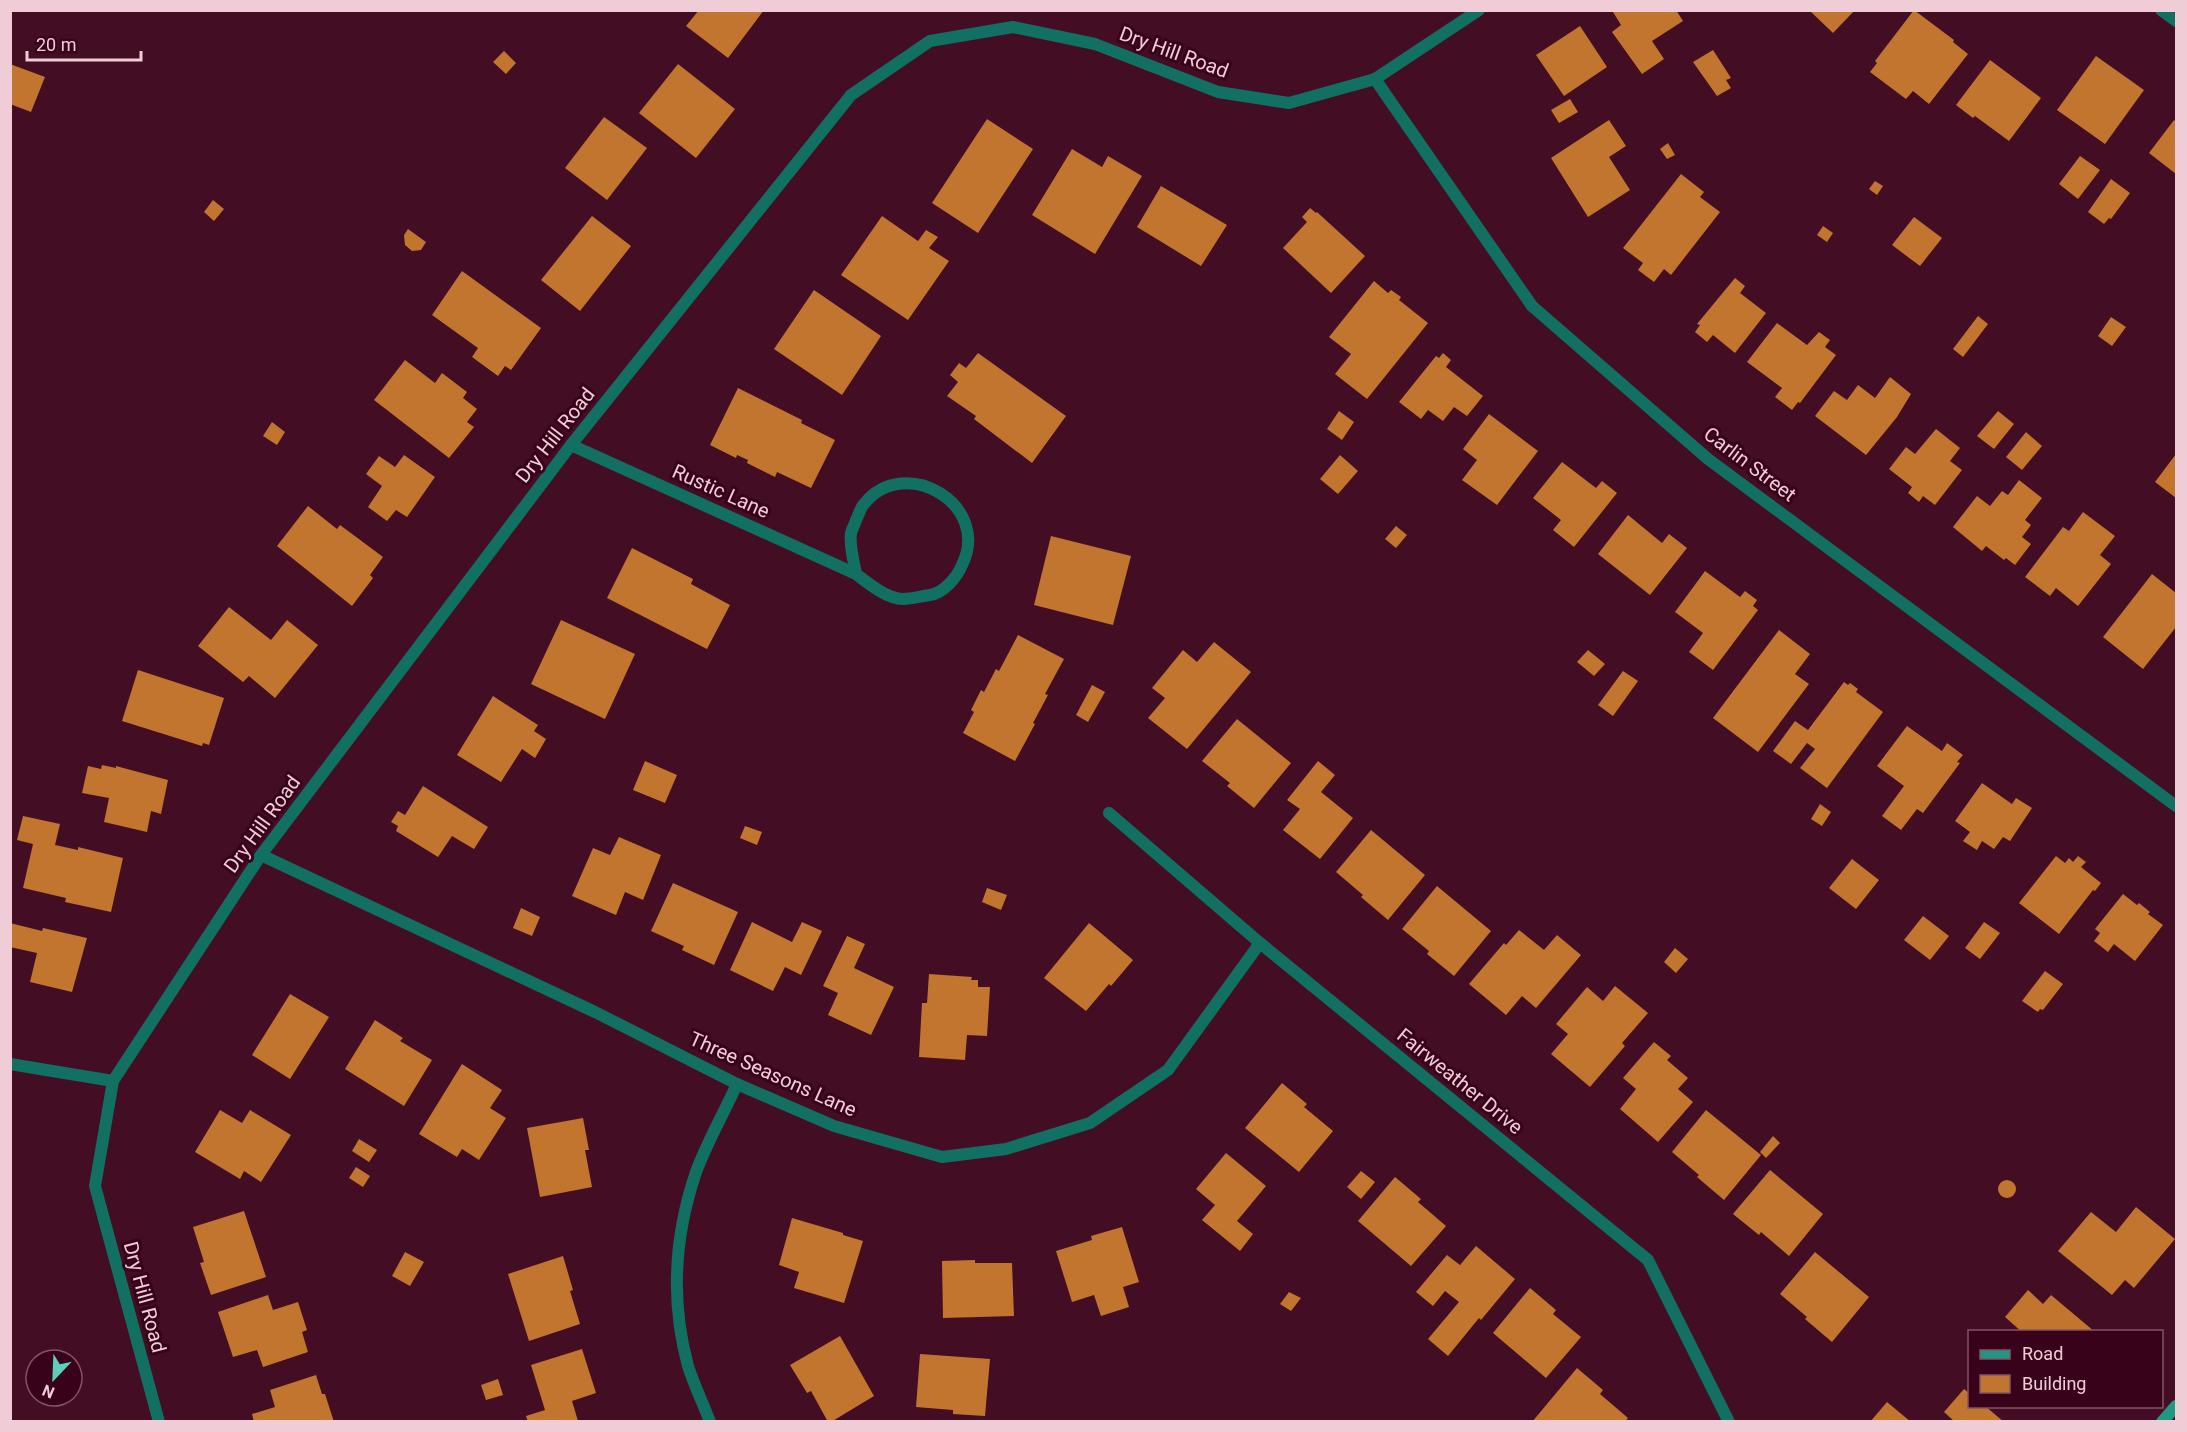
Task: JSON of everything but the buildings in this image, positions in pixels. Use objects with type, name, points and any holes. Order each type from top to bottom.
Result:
[{"type":"main road","points":[[2162,1422],[2176,1406]]},
{"type":"street","name":"Dry Hill Road","points":[[159,1422],[95,1186],[113,1081],[261,855],[571,445],[851,95],[930,41],[1013,27],[1095,44],[1218,92],[1289,104],[1374,79],[1479,10]]},
{"type":"street","points":[[2162,10],[2176,21]]},
{"type":"street","name":"Carlin Street","points":[[1374,79],[1532,306],[1708,459],[2176,806]]},
{"type":"street","name":"Rustic Lane","points":[[571,445],[856,574],[874,588],[902,599],[936,594],[957,576],[966,558],[968,538],[964,520],[954,503],[932,487],[904,482],[881,489],[863,504],[850,534],[856,574]]},
{"type":"street","name":"Fairweather Drive","points":[[1109,813],[1260,943],[1648,1260],[1729,1422]]},
{"type":"street","name":"Three Seasons Lane","points":[[261,855],[595,1012],[737,1084],[834,1126],[942,1157],[1006,1149],[1090,1123],[1168,1070],[1260,943]]},
{"type":"street","points":[[10,1064],[113,1081]]},
{"type":"street","points":[[711,1422],[689,1367],[678,1316],[676,1252],[687,1201],[697,1170],[737,1084]]}]
